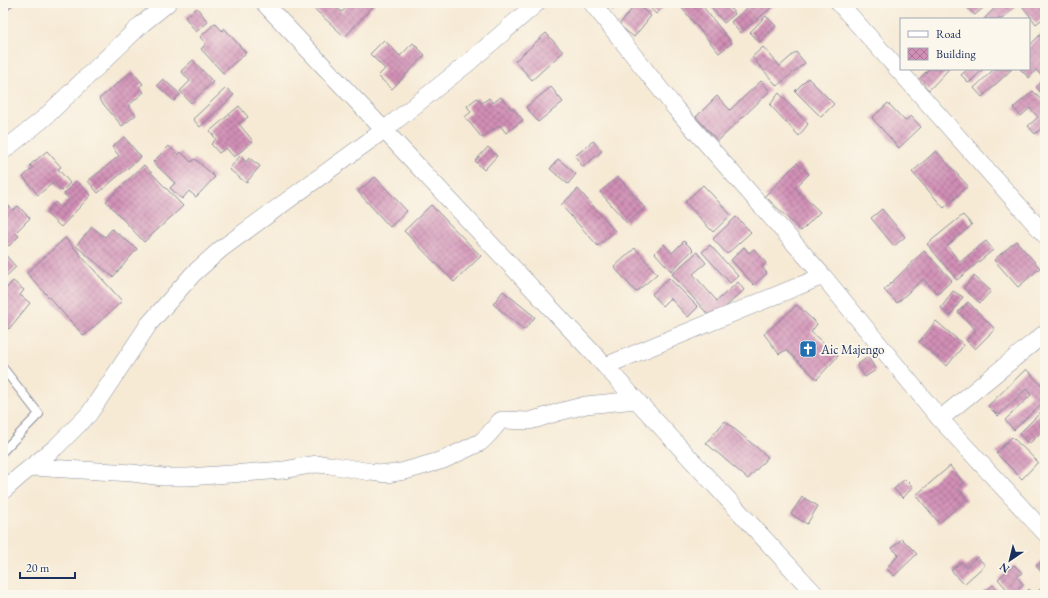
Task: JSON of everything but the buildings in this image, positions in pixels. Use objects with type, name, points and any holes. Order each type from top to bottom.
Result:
[{"type":"street","points":[[3,151],[43,118],[142,24],[168,3]]},
{"type":"street","points":[[264,3],[605,366],[816,595]]},
{"type":"street","points":[[3,491],[56,447],[89,414],[148,324],[193,274],[221,249],[384,130],[468,64],[536,3]]},
{"type":"street","points":[[592,3],[676,109],[823,276],[940,419],[1045,533]]},
{"type":"street","points":[[839,3],[1045,235]]},
{"type":"street","points":[[605,366],[823,276]]},
{"type":"street","points":[[940,419],[1045,333]]},
{"type":"street","points":[[31,467],[132,473],[163,477],[188,477],[284,470],[316,464],[388,474],[405,471],[443,460],[481,442],[502,420],[529,421],[586,405],[636,400]]},
{"type":"lane","points":[[3,368],[39,414],[3,451]]},
{"type":"place","name":"Aic Majengo","points":[[808,349]]}]
